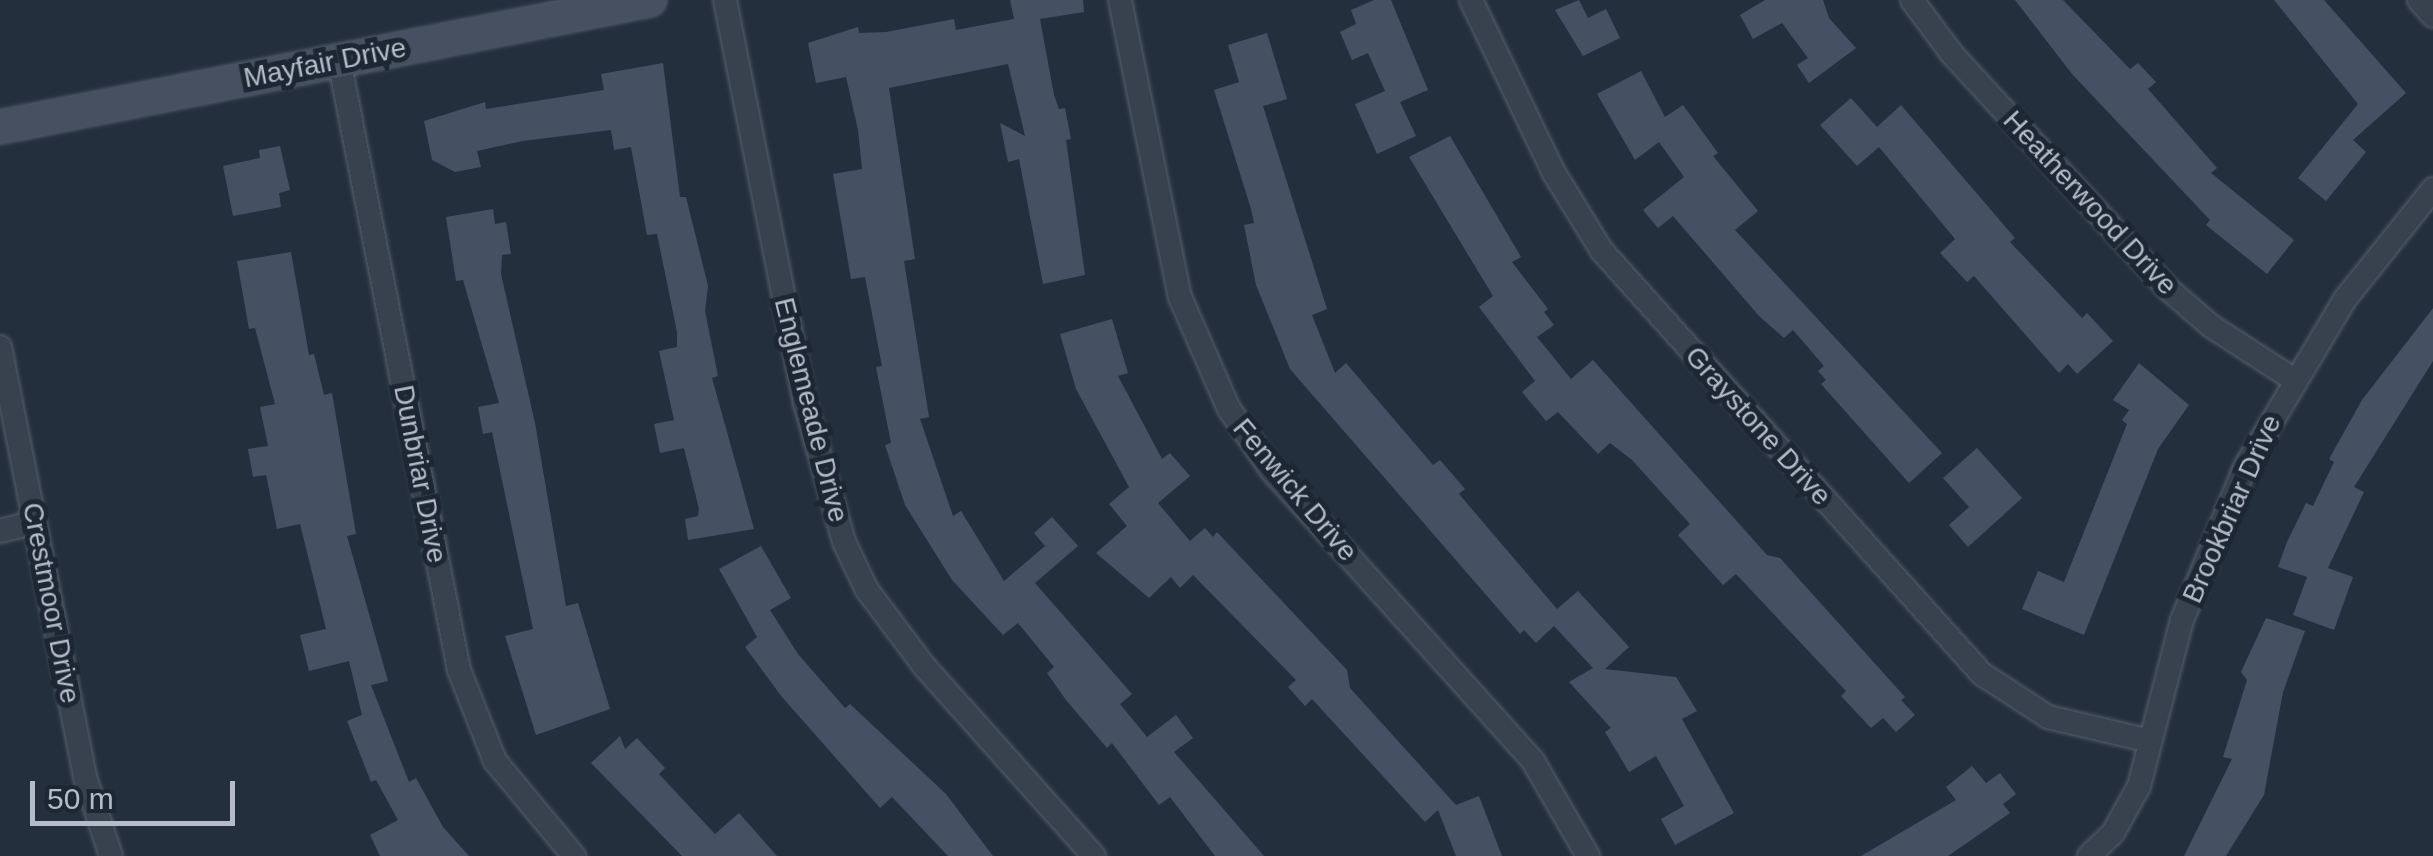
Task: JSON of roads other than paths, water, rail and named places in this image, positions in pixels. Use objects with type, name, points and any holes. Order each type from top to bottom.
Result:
[{"type":"street","name":"Mayfair Drive","points":[[0,127],[650,0]]},
{"type":"street","name":"Englemeade Drive","points":[[725,0],[805,404],[844,542],[867,590],[914,652],[1094,856]]},
{"type":"street","name":"Fenwick Drive","points":[[1120,0],[1180,296],[1228,409],[1272,471],[1533,760],[1588,856]]},
{"type":"street","name":"Graystone Drive","points":[[1471,0],[1554,173],[1602,251],[1982,674],[2048,717],[2150,741]]},
{"type":"street","name":"Heatherwood Drive","points":[[1912,0],[1952,54],[2167,288],[2211,326],[2293,379]]},
{"type":"street","points":[[2419,0],[2433,16]]},
{"type":"street","name":"Dunbriar Drive","points":[[339,60],[458,670],[495,761],[574,856]]},
{"type":"street","name":"Brookbriar Drive","points":[[2089,856],[2113,833],[2138,786],[2205,558],[2293,379],[2346,299],[2433,190]]},
{"type":"street","name":"Crestmoor Drive","points":[[0,347],[85,778],[111,856]]},
{"type":"street","points":[[0,531],[35,522]]}]
